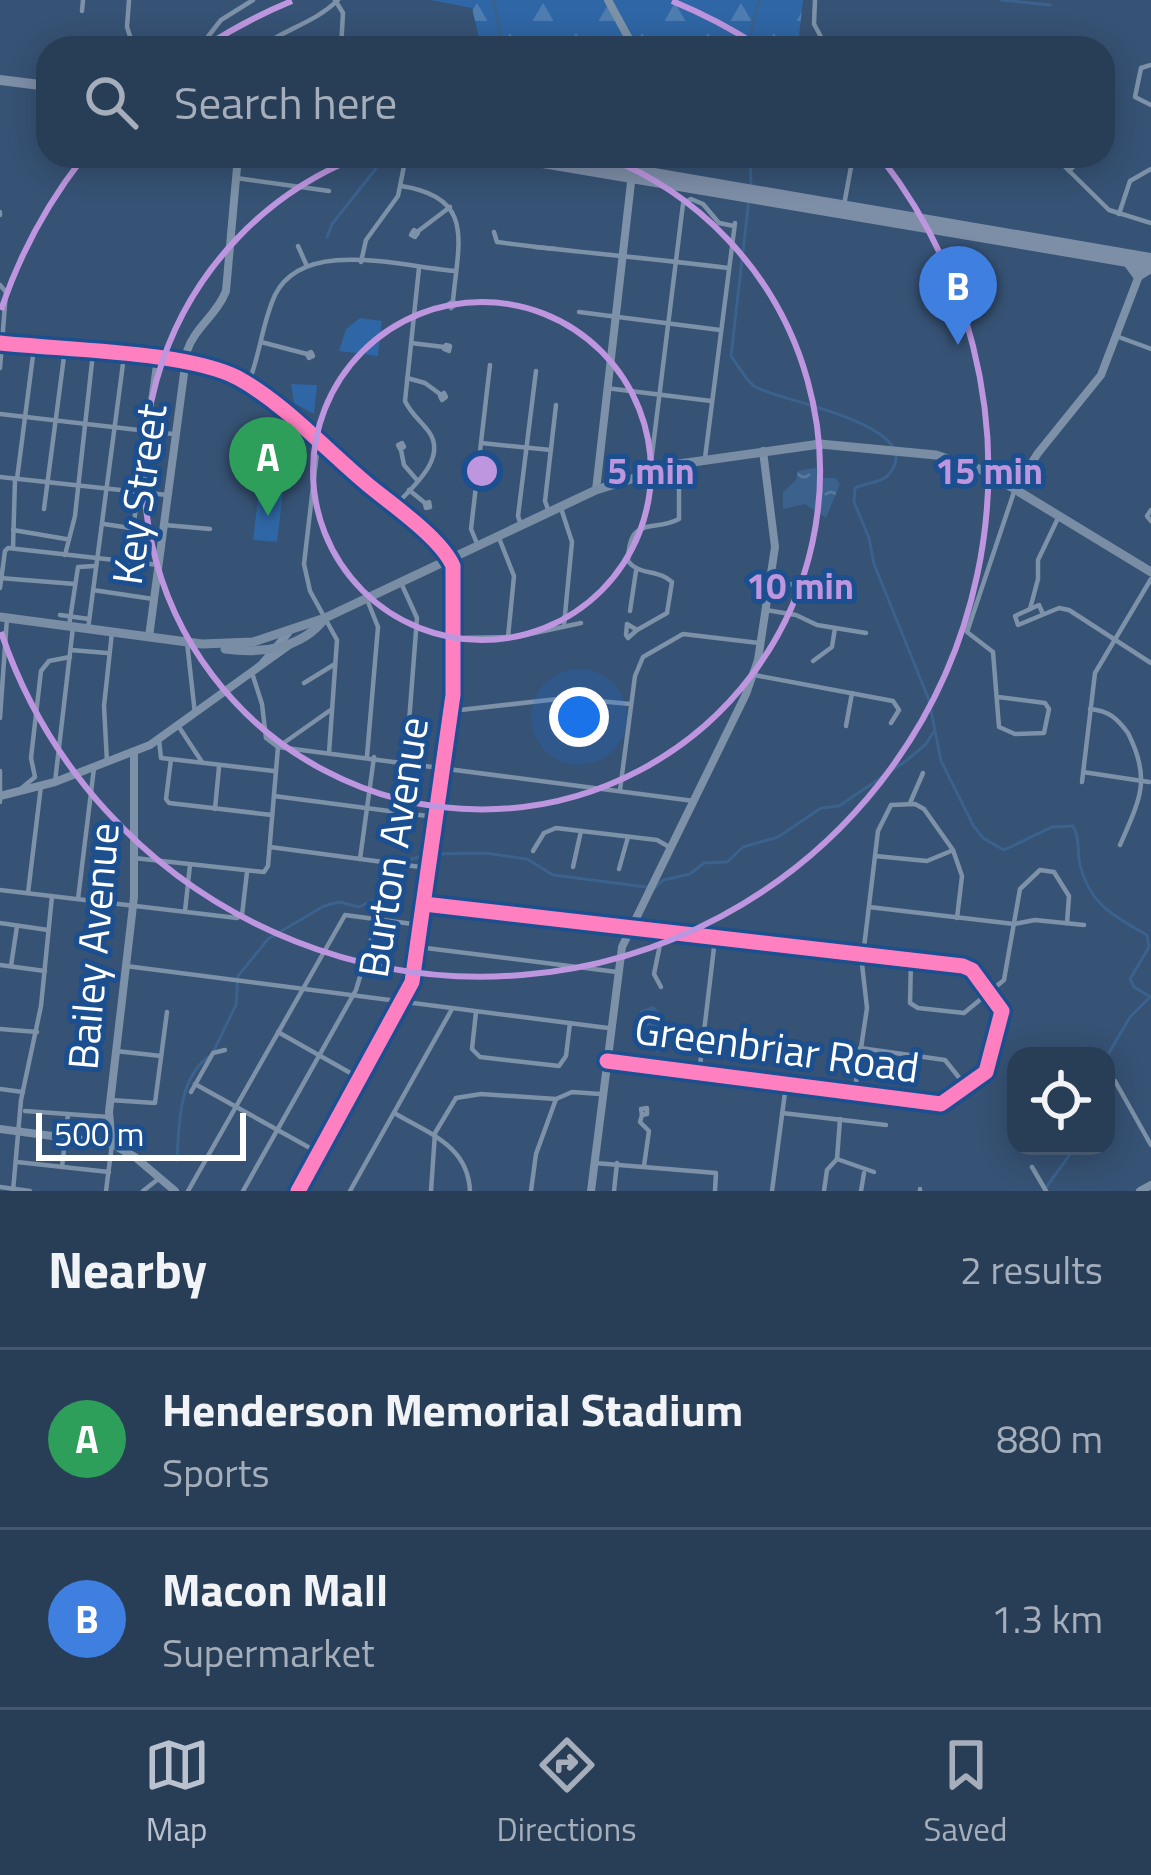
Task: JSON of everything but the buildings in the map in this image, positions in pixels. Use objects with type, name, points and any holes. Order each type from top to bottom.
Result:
[{"type":"main road","points":[[0,77],[36,82]]},
{"type":"main road","points":[[633,168],[721,188],[1148,261]]},
{"type":"main road","points":[[769,196],[844,205],[1148,261]]},
{"type":"main road","points":[[3,617],[88,624],[112,632],[248,652],[273,650],[325,618],[596,490],[705,458],[811,444],[961,461],[1016,489],[1151,576]]},
{"type":"main road","points":[[202,644],[290,638]]},
{"type":"street","points":[[82,11],[83,0]]},
{"type":"street","points":[[129,0],[130,36]]},
{"type":"street","points":[[208,36],[221,20],[254,0]]},
{"type":"street","points":[[275,36],[321,15],[337,0],[344,19],[342,36]]},
{"type":"street","points":[[608,0],[628,36]]},
{"type":"street","points":[[815,0],[814,24],[820,36]]},
{"type":"street","points":[[1151,65],[1141,68],[1135,98],[1151,105]]},
{"type":"street","name":"Key Street","points":[[149,637],[186,362],[192,338],[226,291],[237,168]]},
{"type":"street","points":[[361,262],[365,240],[395,201],[404,168]]},
{"type":"street","points":[[596,490],[633,168]]},
{"type":"street","points":[[844,205],[851,168]]},
{"type":"street","points":[[1065,168],[1118,216],[1151,223]]},
{"type":"street","points":[[1069,172],[1073,168]]},
{"type":"street","points":[[1118,216],[1132,178],[1151,169]]},
{"type":"street","points":[[236,178],[329,191]]},
{"type":"street","points":[[401,186],[432,192],[450,207],[459,230],[453,301]]},
{"type":"street","points":[[650,471],[675,261],[686,201],[699,200],[719,224],[734,225],[705,458]]},
{"type":"street","points":[[417,232],[450,207]]},
{"type":"street","points":[[494,232],[497,242],[728,268]]},
{"type":"street","points":[[298,246],[306,264]]},
{"type":"street","points":[[248,384],[277,292],[306,264],[330,259],[455,272]]},
{"type":"street","points":[[998,697],[1046,703],[1044,733],[1015,734],[1000,727],[993,652],[970,636],[968,626],[1016,489],[1038,453],[1094,387],[1148,261]]},
{"type":"street","points":[[394,507],[430,464],[436,449],[407,406],[419,268]]},
{"type":"street","points":[[0,285],[7,292],[0,368]]},
{"type":"street","points":[[579,312],[720,330]]},
{"type":"street","points":[[1116,336],[1151,350]]},
{"type":"street","points":[[261,341],[307,355]]},
{"type":"street","points":[[2,343],[156,358],[221,370],[248,384],[451,559]]},
{"type":"street","points":[[411,344],[444,347]]},
{"type":"street","points":[[0,588],[13,530],[34,346]]},
{"type":"street","points":[[44,509],[64,350]]},
{"type":"street","points":[[65,555],[93,352]]},
{"type":"street","points":[[88,624],[124,356]]},
{"type":"street","points":[[133,529],[156,358]]},
{"type":"street","points":[[478,546],[471,530],[490,364]]},
{"type":"street","points":[[521,525],[518,516],[536,370]]},
{"type":"street","points":[[407,378],[440,394]]},
{"type":"street","points":[[606,388],[711,401]]},
{"type":"street","points":[[549,512],[544,501],[556,405]]},
{"type":"street","points":[[0,414],[176,434]]},
{"type":"street","points":[[481,442],[551,450]]},
{"type":"street","points":[[319,443],[304,569],[310,591],[337,640],[329,753]]},
{"type":"street","points":[[401,449],[404,464],[417,480]]},
{"type":"street","points":[[591,1191],[617,972],[630,929],[754,675],[774,526],[763,450]]},
{"type":"street","points":[[630,611],[636,571],[627,557],[635,533],[648,524],[674,523],[681,516],[679,464]]},
{"type":"street","points":[[0,478],[168,496]]},
{"type":"street","points":[[410,490],[425,503]]},
{"type":"street","points":[[560,506],[572,542],[564,626]]},
{"type":"street","points":[[1151,509],[1147,517],[1151,520]]},
{"type":"street","points":[[1030,609],[1038,560],[1059,516]]},
{"type":"street","points":[[104,524],[210,530]]},
{"type":"street","points":[[13,530],[68,539]]},
{"type":"street","points":[[499,536],[514,576],[508,637]]},
{"type":"street","points":[[9,549],[159,565]]},
{"type":"street","name":"Burton Avenue","points":[[298,1191],[412,982],[451,711],[456,638],[451,559]]},
{"type":"street","points":[[55,782],[75,584],[80,565],[95,566]]},
{"type":"street","points":[[636,571],[672,582],[667,613],[637,630]]},
{"type":"street","points":[[1082,782],[1095,674],[1151,576]]},
{"type":"street","points":[[1,578],[75,584]]},
{"type":"street","points":[[770,581],[827,590]]},
{"type":"street","points":[[401,584],[417,617],[406,761]]},
{"type":"street","points":[[93,590],[154,599]]},
{"type":"street","points":[[360,859],[378,627],[367,599]]},
{"type":"street","points":[[1043,614],[1039,605],[1015,616],[1018,625],[1066,609],[1151,663]]},
{"type":"street","points":[[766,610],[866,633]]},
{"type":"street","points":[[60,615],[71,623]]},
{"type":"street","points":[[0,718],[3,617]]},
{"type":"street","points":[[456,638],[508,637],[581,622]]},
{"type":"street","points":[[813,661],[832,647],[835,628]]},
{"type":"street","points":[[106,762],[112,632]]},
{"type":"street","points":[[620,790],[640,662],[674,638],[689,634],[760,644]]},
{"type":"street","points":[[0,771],[0,798],[134,752],[159,740],[256,670],[290,638]]},
{"type":"street","points":[[187,642],[195,714]]},
{"type":"street","points":[[256,670],[273,650]]},
{"type":"street","points":[[17,792],[35,777],[31,758],[41,671],[49,661],[70,653],[110,653]]},
{"type":"street","points":[[304,683],[336,664]]},
{"type":"street","points":[[256,670],[266,738],[278,747],[694,801]]},
{"type":"street","points":[[754,675],[897,704],[899,713],[891,723]]},
{"type":"street","points":[[846,727],[852,693]]},
{"type":"street","points":[[451,711],[567,698],[632,704]]},
{"type":"street","points":[[278,747],[332,709]]},
{"type":"street","points":[[1090,709],[1118,720],[1144,755],[1150,782],[1120,845]]},
{"type":"street","points":[[179,726],[202,763]]},
{"type":"street","points":[[159,740],[159,756],[276,771]]},
{"type":"street","points":[[134,858],[262,873],[268,867],[278,747]]},
{"type":"street","name":"Bailey Avenue","points":[[112,1144],[110,1100],[133,905],[134,752]]},
{"type":"street","points":[[171,759],[167,802],[272,815]]},
{"type":"street","points":[[214,809],[220,764]]},
{"type":"street","points":[[78,899],[94,768]]},
{"type":"street","points":[[1083,772],[1150,782]]},
{"type":"street","points":[[910,803],[923,773]]},
{"type":"street","points":[[28,893],[41,786]]},
{"type":"street","points":[[274,796],[436,817]]},
{"type":"street","points":[[854,1095],[868,1002],[863,954],[875,856],[886,810],[895,803],[924,809],[953,850],[962,876],[957,917]]},
{"type":"street","points":[[533,851],[551,829],[657,840],[671,848]]},
{"type":"street","points":[[573,867],[581,830]]},
{"type":"street","points":[[620,868],[628,837]]},
{"type":"street","points":[[270,847],[428,868]]},
{"type":"street","points":[[875,856],[927,861],[953,850]]},
{"type":"street","points":[[185,911],[190,865]]},
{"type":"street","points":[[911,960],[907,996],[915,1007],[961,1013],[1004,980],[1023,884],[1044,868],[1054,872],[1067,891],[1067,923]]},
{"type":"street","points":[[0,890],[240,917],[247,872]]},
{"type":"street","points":[[13,1190],[52,896]]},
{"type":"street","points":[[424,904],[968,968],[990,993]]},
{"type":"street","points":[[869,907],[1014,924],[1035,920],[1084,925]]},
{"type":"street","points":[[188,1191],[345,915],[421,925]]},
{"type":"street","points":[[243,1191],[353,994],[377,920]]},
{"type":"street","points":[[0,923],[50,930]]},
{"type":"street","points":[[11,966],[17,926]]},
{"type":"street","points":[[661,987],[654,974],[662,933]]},
{"type":"street","points":[[699,1074],[715,939]]},
{"type":"street","points":[[418,947],[617,972]]},
{"type":"street","points":[[0,964],[45,970]]},
{"type":"street","points":[[126,966],[610,1028]]},
{"type":"street","name":"Greenbriar Road","points":[[607,1061],[941,1104],[986,1072],[1001,1011],[990,993]]},
{"type":"street","points":[[350,1191],[452,1009]]},
{"type":"street","points":[[110,1100],[154,1104],[166,1012]]},
{"type":"street","points":[[476,1012],[473,1052],[480,1057],[561,1065],[570,1023]]},
{"type":"street","points":[[0,1029],[37,1032]]},
{"type":"street","points":[[278,1032],[361,1079]]},
{"type":"street","points":[[860,1048],[945,1060],[965,1085]]},
{"type":"street","points":[[191,1092],[212,1053],[225,1050]]},
{"type":"street","points":[[116,1051],[161,1056]]},
{"type":"street","points":[[1115,1081],[1151,1145]]},
{"type":"street","points":[[195,1084],[319,1153]]},
{"type":"street","points":[[772,1191],[786,1084]]},
{"type":"street","points":[[0,1089],[23,1092]]},
{"type":"street","points":[[431,1191],[435,1133],[451,1103],[464,1095],[556,1099],[572,1092],[603,1094]]},
{"type":"street","points":[[530,1191],[536,1154],[556,1099]]},
{"type":"street","points":[[23,1111],[109,1117]]},
{"type":"street","points":[[782,1112],[886,1125]]},
{"type":"street","points":[[394,1113],[435,1133],[466,1167],[470,1191]]},
{"type":"street","points":[[62,1167],[68,1114]]},
{"type":"street","points":[[642,1115],[640,1124],[649,1130],[644,1166]]},
{"type":"street","points":[[824,1191],[827,1170],[837,1159],[840,1119]]},
{"type":"street","points":[[0,1129],[112,1144],[175,1191]]},
{"type":"street","points":[[106,1191],[112,1144]]},
{"type":"street","points":[[837,1159],[861,1166],[861,1191]]},
{"type":"street","points":[[17,1162],[109,1172]]},
{"type":"street","points":[[595,1162],[717,1174],[715,1191]]},
{"type":"street","points":[[614,1191],[617,1163]]},
{"type":"street","points":[[1033,1167],[1046,1191]]},
{"type":"street","points":[[864,1171],[874,1172]]},
{"type":"street","points":[[143,1191],[158,1180]]},
{"type":"street","points":[[0,1187],[29,1191]]},
{"type":"green space","points":[[431,0],[803,0],[799,36],[479,36],[472,8]]},
{"type":"green space","points":[[360,318],[382,321],[378,356],[339,351],[346,329]]},
{"type":"green space","points":[[291,384],[317,385],[314,414],[294,403]]},
{"type":"green space","points":[[259,490],[283,493],[277,542],[253,540]]},
{"type":"water","points":[[819,467],[822,478],[835,478],[840,484],[826,518],[805,504],[783,509],[783,492],[796,480],[798,471]]},
{"type":"water","points":[[653,1006],[664,1028],[658,1053],[640,1020],[640,1011]]},
{"type":"waterway","points":[[493,0],[501,36]]},
{"type":"waterway","points":[[750,36],[759,0]]},
{"type":"waterway","points":[[1001,0],[1050,5]]},
{"type":"waterway","points":[[327,237],[376,168]]},
{"type":"waterway","points":[[750,168],[751,184]]},
{"type":"waterway","points":[[749,199],[731,356],[754,386],[844,416],[888,441],[896,456],[889,474],[855,488],[854,502],[929,700],[941,761],[973,825],[983,838],[1004,850],[1052,827],[1073,826],[1090,891],[1106,909],[1147,935],[1149,947],[1130,979],[1151,997]]},
{"type":"waterway","points":[[655,888],[704,863],[727,862],[743,847],[778,837],[821,808],[839,806],[906,761],[934,731]]},
{"type":"waterway","points":[[433,854],[485,853],[527,859],[553,875],[646,887]]},
{"type":"waterway","points":[[214,1050],[236,1005],[238,976],[268,939],[324,906],[339,902],[359,907],[392,892],[409,860],[428,854]]},
{"type":"waterway","points":[[1112,1047],[1130,1017],[1149,998]]},
{"type":"waterway","points":[[177,1161],[186,1091],[208,1057]]},
{"type":"waterway","points":[[1045,1189],[1070,1155]]},
{"type":"cycle path","points":[[0,343],[156,357],[238,378],[288,414],[415,522],[453,566],[453,695],[412,982],[298,1191]]},
{"type":"cycle path","points":[[424,904],[963,966],[972,970],[1002,1011],[986,1072],[941,1104],[607,1061]]},
{"type":"place","name":"Macon Mall","points":[[958,345]]},
{"type":"place","name":"Henderson Memorial Stadium","points":[[268,516]]}]
